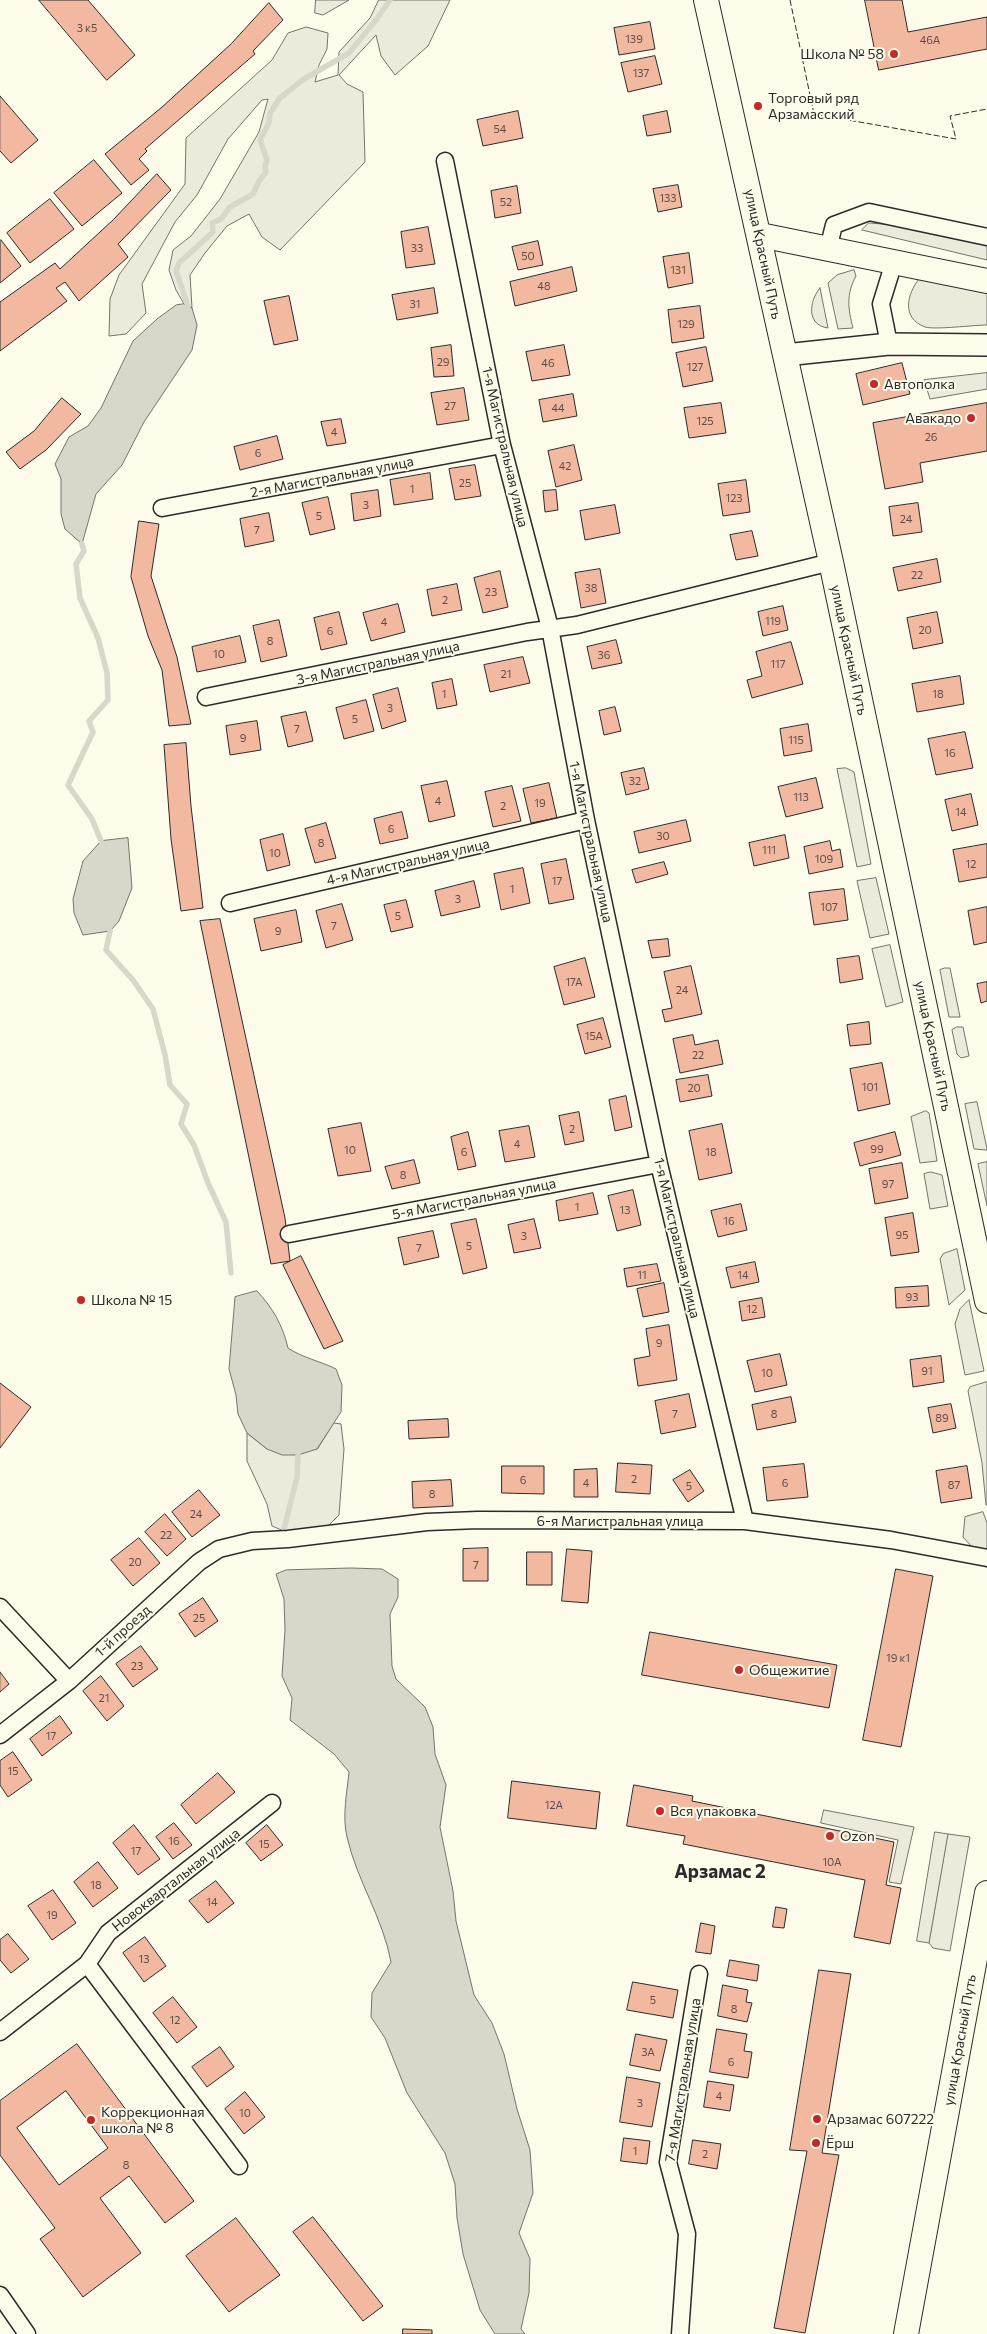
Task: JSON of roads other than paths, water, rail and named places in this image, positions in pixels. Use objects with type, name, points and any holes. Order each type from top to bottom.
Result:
[{"type":"main road","name":"улица Красный Путь","points":[[706,0],[760,235],[831,562],[987,1301]]},
{"type":"main road","points":[[760,235],[987,281]]},
{"type":"main road","name":"улица Красный Путь","points":[[906,2334],[987,1893]]},
{"type":"street","name":"1-я Магистральная улица","points":[[445,162],[502,445],[550,628],[586,820],[659,1164],[745,1522]]},
{"type":"street","points":[[828,249],[834,225],[869,212],[987,237]]},
{"type":"street","points":[[889,344],[881,304],[894,262]]},
{"type":"street","points":[[785,355],[889,344],[987,345]]},
{"type":"street","name":"2-я Магистральная улица","points":[[162,508],[502,445]]},
{"type":"street","name":"3-я Магистральная улица","points":[[206,697],[550,628],[577,625],[831,562]]},
{"type":"street","name":"4-я Магистральная улица","points":[[230,903],[586,820]]},
{"type":"street","name":"5-я Магистральная улица","points":[[289,1234],[659,1164]]},
{"type":"street","name":"6-я Магистральная улица","points":[[252,1541],[288,1540],[426,1522],[478,1520],[745,1522],[891,1540],[987,1558]]},
{"type":"street","name":"1-й проезд","points":[[0,1735],[69,1681],[199,1562],[220,1549],[252,1541]]},
{"type":"street","points":[[0,1607],[69,1681]]},
{"type":"street","name":"Новоквартальная улица","points":[[0,2032],[87,1964],[108,1933],[272,1803]]},
{"type":"street","points":[[87,1964],[239,2166]]},
{"type":"street","name":"7-я Магистральная улица","points":[[680,2334],[686,2234],[668,2162],[700,1974]]},
{"type":"street","points":[[0,2295],[28,2334]]},
{"type":"waterway","points":[[188,306],[176,271],[179,263],[213,232],[212,223],[221,219],[230,207],[253,194],[266,172],[267,160],[260,140],[269,123],[270,113],[280,98],[304,79],[349,53],[390,0]]},
{"type":"waterway","points":[[82,544],[84,551],[76,564],[80,598],[98,638],[107,673],[108,700],[89,721],[93,732],[68,785],[92,819],[101,841]]},
{"type":"waterway","points":[[110,931],[106,950],[133,980],[153,1009],[165,1055],[170,1085],[187,1104],[181,1124],[194,1145],[208,1183],[226,1222],[231,1273]]},
{"type":"waterway","points":[[284,1529],[297,1477],[298,1455]]},
{"type":"place","name":"Школа № 58","points":[[894,54]]},
{"type":"place","name":"Торговый ряд Арзамасский","points":[[758,106]]},
{"type":"place","name":"Автополка","points":[[874,384]]},
{"type":"place","name":"Авакадо","points":[[971,418]]},
{"type":"place","name":"Школа № 15","points":[[81,1300]]},
{"type":"place","name":"Общежитие","points":[[739,1670]]},
{"type":"place","name":"Вся упаковка","points":[[660,1811]]},
{"type":"place","name":"Ozon","points":[[830,1836]]},
{"type":"place","name":"Арзамас 607222","points":[[817,2119]]},
{"type":"place","name":"Коррекционная школа № 8","points":[[91,2120]]},
{"type":"place","name":"Ёрш","points":[[816,2143]]},
{"type":"district","name":"Арзамас 2","points":[[720,1872]]}]
